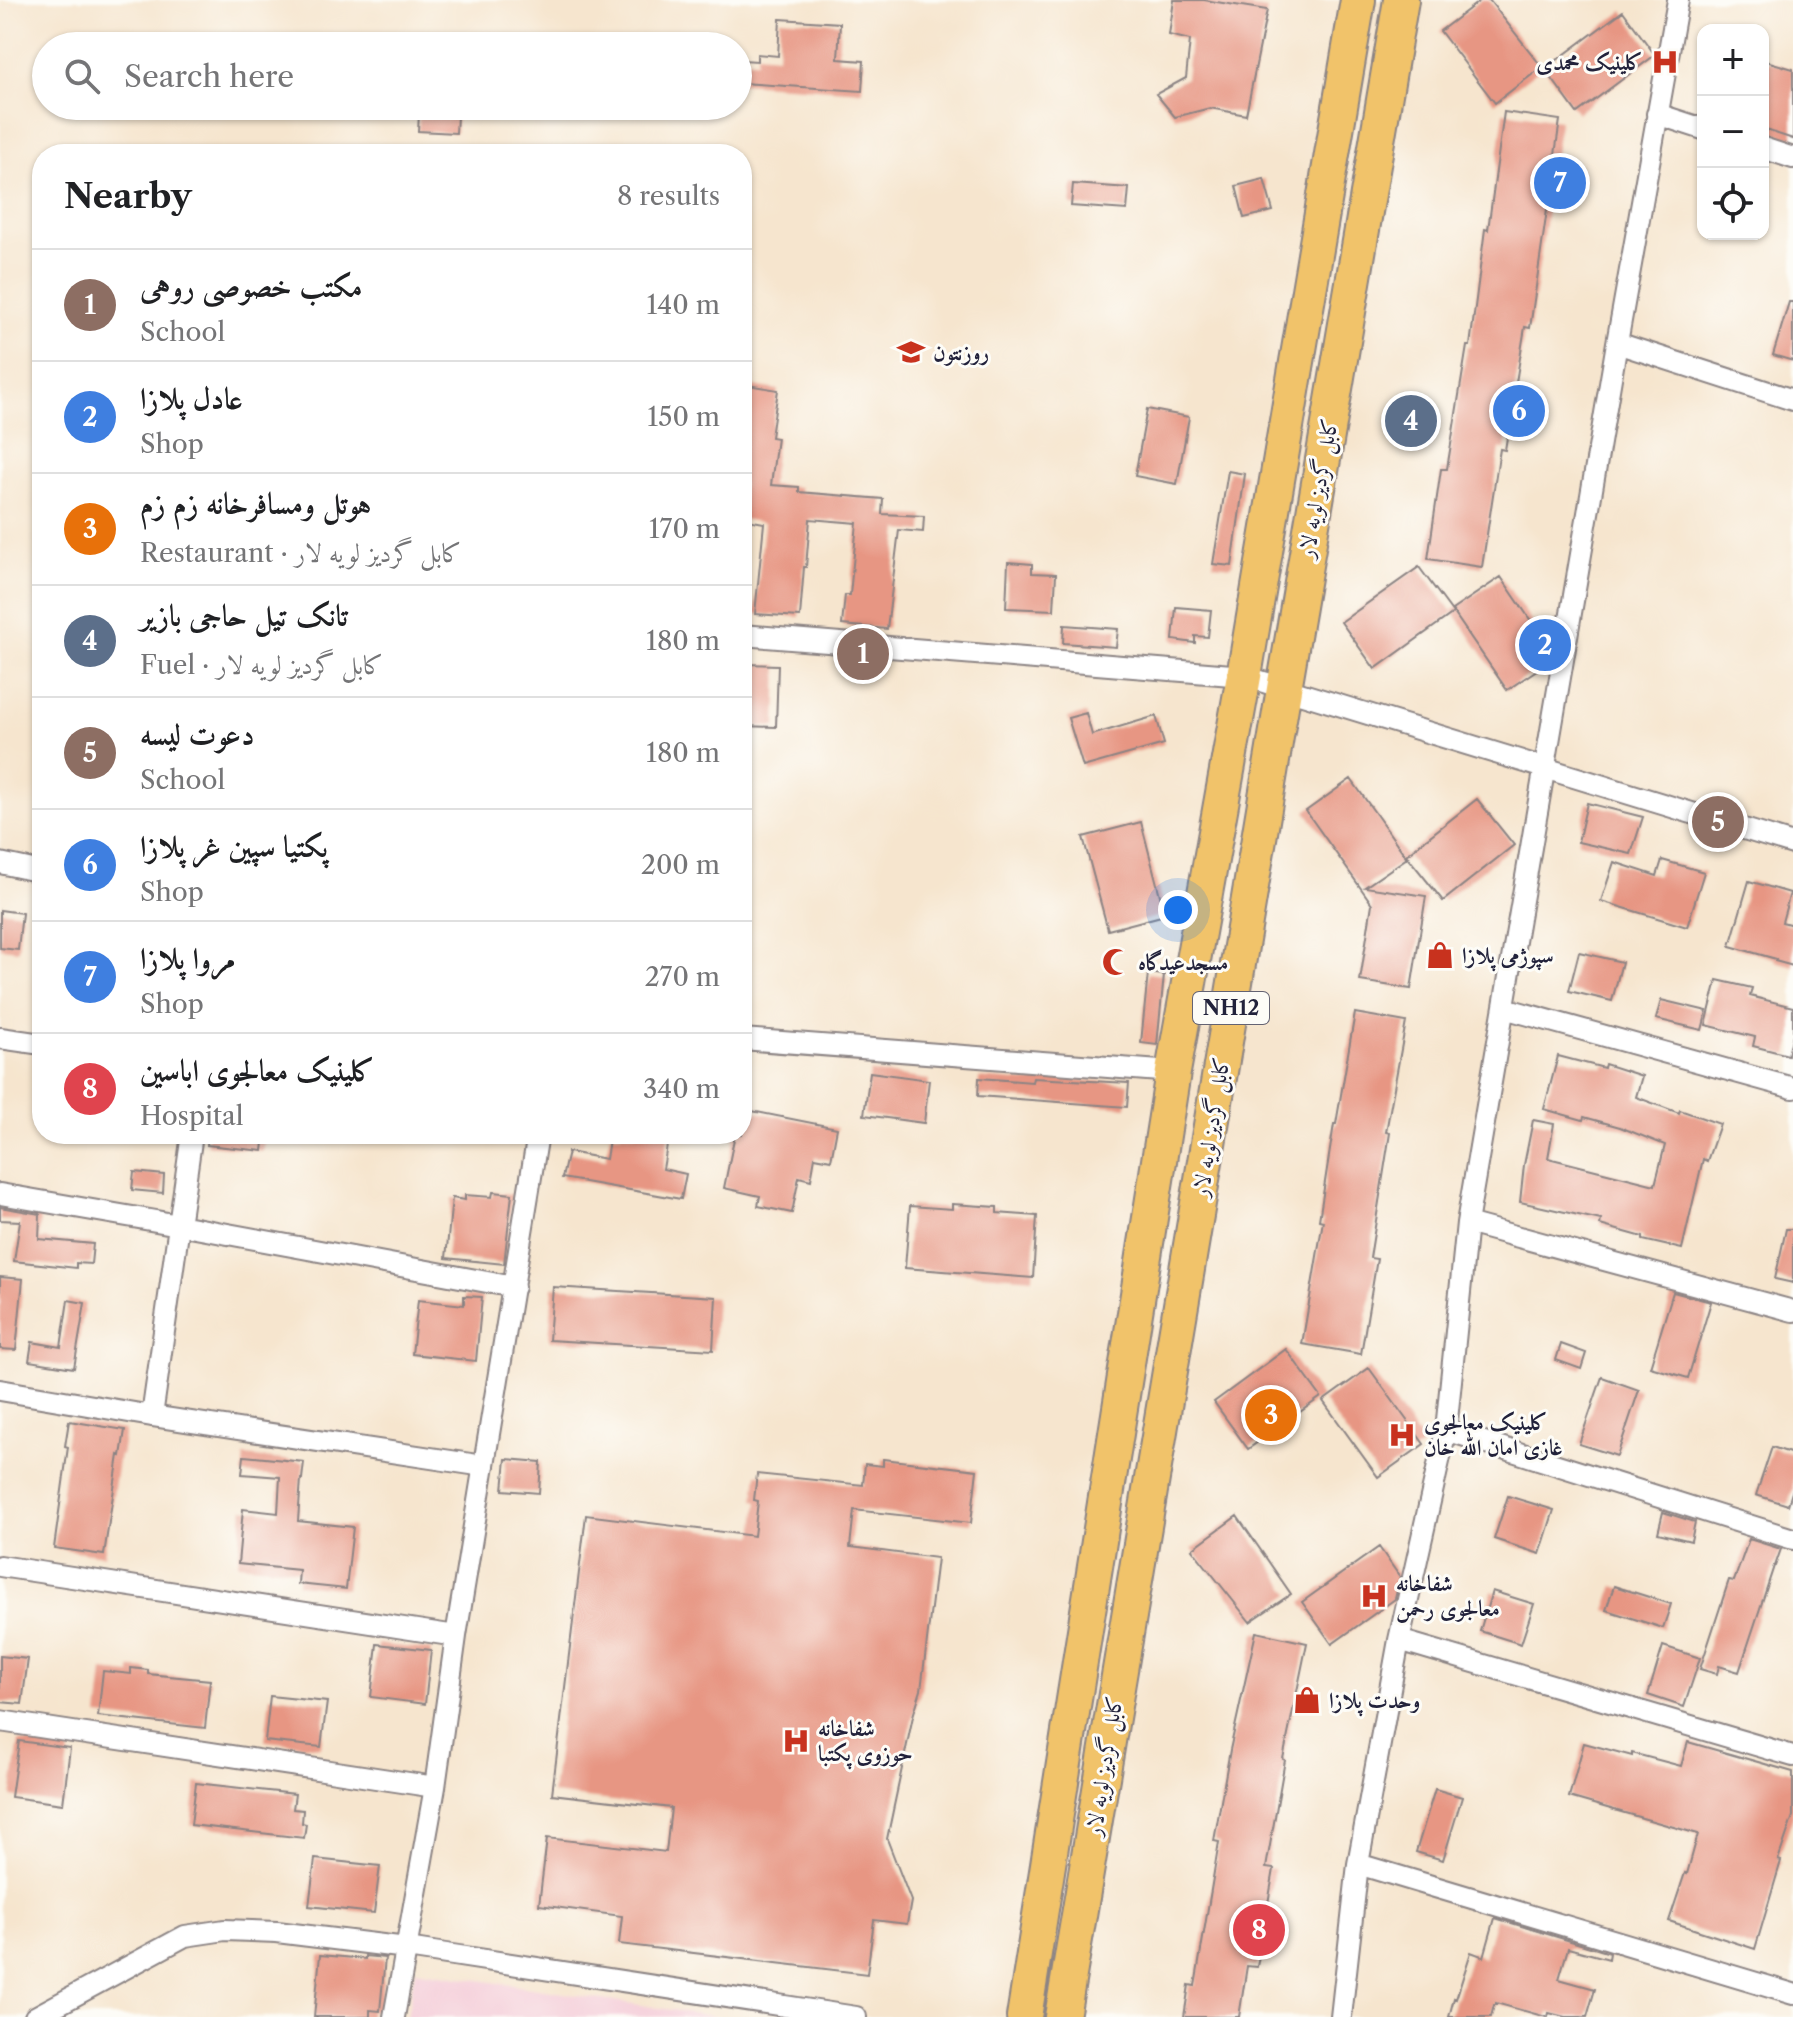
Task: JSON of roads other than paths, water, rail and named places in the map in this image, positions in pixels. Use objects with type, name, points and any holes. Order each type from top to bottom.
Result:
[{"type":"highway","name":"کابل گردیز لویه لار","points":[[1024,2017],[1173,1072],[1244,676],[1358,0]]},
{"type":"highway","name":"کابل گردیز لویه لار","points":[[1062,2017],[1401,0]]},
{"type":"street","points":[[1341,2017],[1358,1864],[1399,1640],[1446,1430],[1467,1223],[1678,0]]},
{"type":"street","points":[[1657,114],[1697,127]]},
{"type":"street","points":[[1769,150],[1793,158]]},
{"type":"street","points":[[1617,343],[1793,400]]},
{"type":"street","points":[[752,636],[1244,676],[1793,844]]},
{"type":"street","points":[[0,863],[32,870]]},
{"type":"street","points":[[1504,1008],[1793,1088]]},
{"type":"street","points":[[0,1038],[32,1043]]},
{"type":"street","points":[[752,1040],[1173,1072]]},
{"type":"street","points":[[152,1416],[191,1144]]},
{"type":"street","points":[[394,2017],[435,1787],[456,1636],[536,1144]]},
{"type":"street","points":[[0,1194],[514,1287]]},
{"type":"street","points":[[1467,1223],[1793,1311]]},
{"type":"street","points":[[0,1390],[484,1466]]},
{"type":"street","points":[[1446,1430],[1793,1539]]},
{"type":"street","points":[[0,1566],[456,1636]]},
{"type":"street","points":[[1399,1640],[1793,1756]]},
{"type":"street","points":[[0,1721],[435,1787]]},
{"type":"street","points":[[1358,1864],[1793,1994]]},
{"type":"street","points":[[35,2017],[185,1936],[225,1930],[277,1932],[407,1948],[856,2017]]},
{"type":"place","name":"کلینیک محمدی","points":[[1665,62]]},
{"type":"place","name":"مروا پلازا","points":[[1560,183]]},
{"type":"place","name":"روزنتون","points":[[911,352]]},
{"type":"place","name":"پکتیا سپین غر پلازا","points":[[1519,411]]},
{"type":"place","name":"تانک تیل حاجی بازیر","points":[[1411,421]]},
{"type":"place","name":"عادل پلازا","points":[[1545,645]]},
{"type":"place","name":"مکتب خصوصی روهی","points":[[863,654]]},
{"type":"place","name":"دعوت لیسه","points":[[1718,822]]},
{"type":"place","name":"سپوژمی پلازا","points":[[1440,955]]},
{"type":"place","name":"مسجدعیدگاه","points":[[1116,962]]},
{"type":"place","name":"هوتل ومسافرخانه زم زم","points":[[1271,1415]]},
{"type":"place","name":"کلینیک معالجوی غازی امان الله خان","points":[[1402,1435]]},
{"type":"place","name":"شفاخانه معالجوی رحمن","points":[[1374,1596]]},
{"type":"place","name":"وحدت پلازا","points":[[1307,1700]]},
{"type":"place","name":"شفاخانه حوزوی پکتبا","points":[[796,1741]]},
{"type":"place","name":"کلینیک معالجوی اباسین","points":[[1259,1930]]}]
